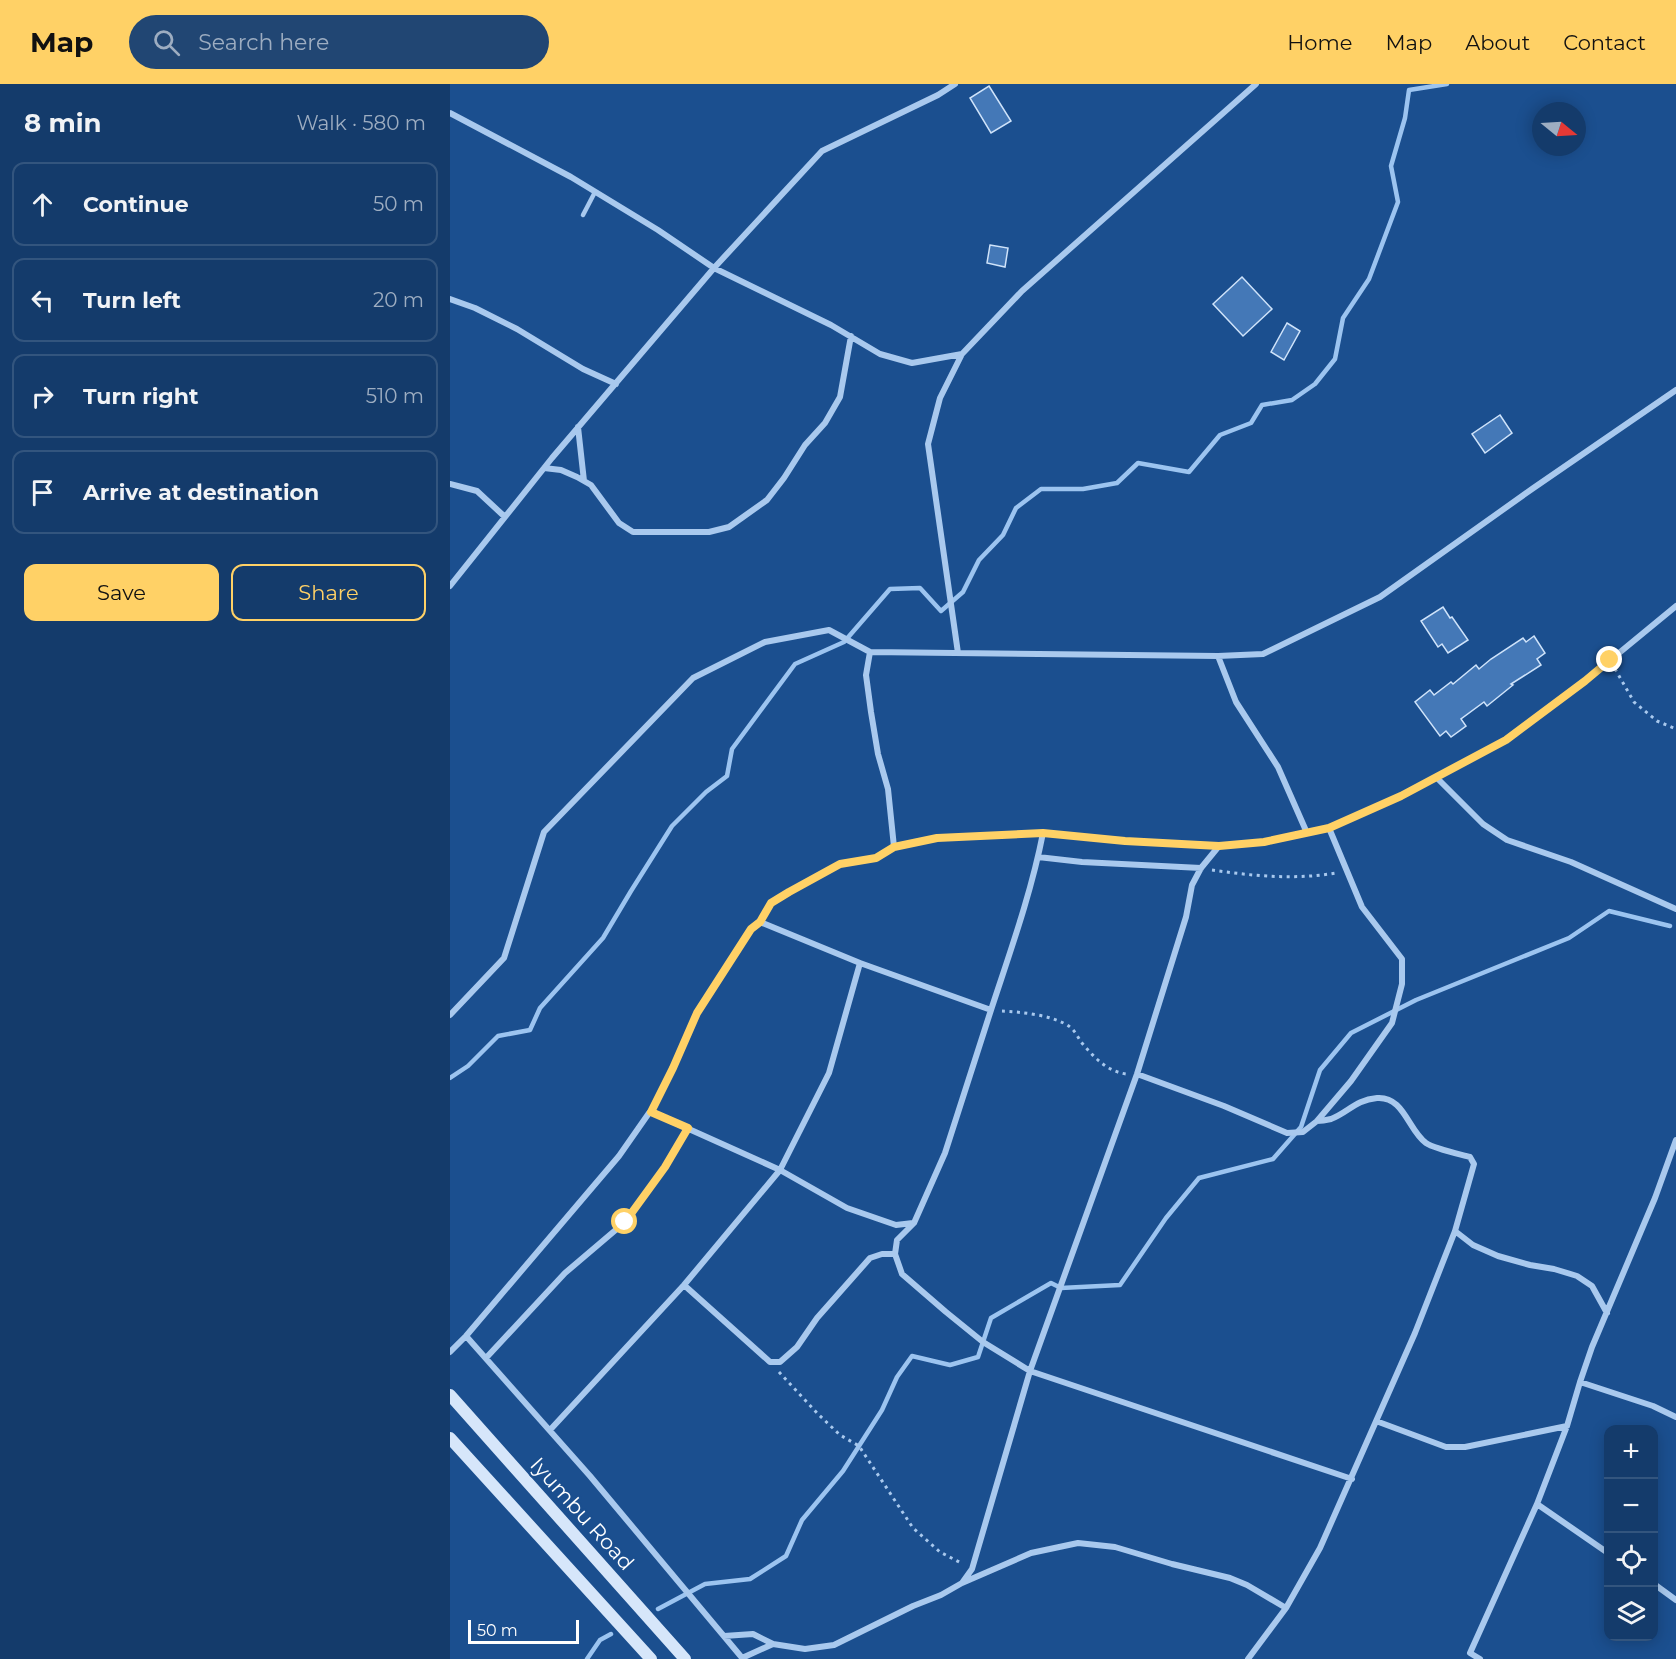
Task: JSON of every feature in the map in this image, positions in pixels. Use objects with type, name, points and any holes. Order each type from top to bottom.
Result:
[{"type":"main road","name":"Iyumbu Road","points":[[450,1395],[685,1659]]},
{"type":"main road","points":[[450,1438],[651,1659]]},
{"type":"street","points":[[450,586],[544,468],[714,268],[822,151],[938,95],[955,84]]},
{"type":"street","points":[[958,653],[928,444],[940,398],[962,354],[1022,291],[1256,84]]},
{"type":"street","points":[[450,112],[571,177],[658,230],[714,268],[831,325],[880,354],[912,363],[962,354]]},
{"type":"street","points":[[450,299],[475,308],[518,329],[583,369],[616,384]]},
{"type":"street","points":[[544,468],[561,470],[591,485],[619,523],[633,532],[709,532],[729,527],[766,500],[784,478],[805,445],[825,423],[840,397],[851,336]]},
{"type":"street","points":[[450,1015],[504,958],[543,832],[693,678],[765,642],[829,630],[870,652],[1218,656],[1263,654],[1380,597],[1676,390]]},
{"type":"street","points":[[578,428],[584,481]]},
{"type":"street","points":[[450,484],[477,491],[505,517]]},
{"type":"street","points":[[450,1352],[619,1156],[651,1112],[697,1013],[751,929],[760,922],[771,903],[789,892],[840,864],[876,858],[894,847],[937,838],[1043,833],[1125,841],[1219,846],[1264,842],[1329,828],[1401,796],[1506,740],[1585,681],[1676,606]]},
{"type":"street","points":[[870,652],[866,675],[878,754],[888,789],[894,847]]},
{"type":"street","points":[[1218,656],[1236,702],[1278,767],[1307,833]]},
{"type":"street","points":[[1436,777],[1483,824],[1507,840],[1571,862],[1676,909]]},
{"type":"street","points":[[1137,1074],[1224,1106],[1287,1133],[1303,1132],[1317,1121],[1352,1082],[1392,1023],[1402,984],[1402,959],[1362,907],[1329,828]]},
{"type":"street","points":[[1043,833],[1020,923],[945,1153],[914,1223],[897,1240],[895,1254],[902,1274],[983,1342],[1030,1371],[1352,1479]]},
{"type":"street","points":[[962,1583],[972,1569],[1030,1371],[1137,1074],[1186,917],[1192,885],[1201,868],[1219,846]]},
{"type":"street","points":[[1038,857],[1082,862],[1201,868]]},
{"type":"street","points":[[760,922],[860,963],[991,1010]]},
{"type":"street","points":[[550,1430],[684,1285],[780,1170],[829,1073],[860,963]]},
{"type":"street","points":[[1248,1659],[1286,1608],[1320,1548],[1352,1479],[1415,1333],[1455,1231],[1474,1164],[1470,1157],[1428,1144],[1415,1133],[1405,1114],[1394,1102],[1381,1098],[1358,1102],[1330,1119],[1317,1121]]},
{"type":"street","points":[[651,1112],[780,1170],[847,1208],[896,1225],[914,1223]]},
{"type":"street","points":[[486,1358],[565,1274],[625,1222],[665,1167],[688,1128]]},
{"type":"street","points":[[1480,1659],[1468,1656],[1537,1504],[1567,1426],[1592,1347],[1655,1198],[1676,1140]]},
{"type":"street","points":[[1455,1231],[1473,1245],[1498,1256],[1576,1276],[1592,1286],[1607,1313]]},
{"type":"street","points":[[684,1285],[770,1362],[780,1362],[797,1347],[816,1318],[870,1257],[895,1254]]},
{"type":"street","points":[[466,1336],[590,1476],[742,1658],[773,1644]]},
{"type":"street","points":[[1580,1382],[1653,1406],[1676,1417]]},
{"type":"street","points":[[1376,1421],[1446,1447],[1465,1447],[1567,1426]]},
{"type":"street","points":[[1537,1504],[1604,1550]]},
{"type":"street","points":[[724,1636],[753,1634],[773,1644],[804,1649],[834,1645],[962,1583],[1031,1553],[1078,1543],[1115,1547],[1230,1578],[1247,1585],[1286,1608]]},
{"type":"street","points":[[1657,1587],[1676,1600]]},
{"type":"lane","points":[[583,215],[595,192]]},
{"type":"path","points":[[1610,660],[1634,702],[1658,721],[1676,729]]},
{"type":"path","points":[[1201,868],[1242,874],[1300,878],[1347,872]]},
{"type":"path","points":[[991,1010],[1022,1012],[1061,1022],[1072,1028],[1107,1068],[1122,1073],[1137,1074]]},
{"type":"path","points":[[770,1362],[840,1435],[859,1446],[913,1528],[940,1552],[972,1569]]},
{"type":"building","points":[[989,86],[1011,121],[991,133],[970,98]]},
{"type":"building","points":[[990,245],[1008,248],[1005,267],[987,263]]},
{"type":"building","points":[[1242,277],[1272,309],[1243,336],[1213,304]]},
{"type":"building","points":[[1287,323],[1300,331],[1284,360],[1271,352]]},
{"type":"building","points":[[1500,415],[1512,433],[1485,453],[1472,434]]},
{"type":"building","points":[[1443,607],[1468,640],[1448,653],[1442,644],[1438,647],[1421,621]]},
{"type":"building","points":[[1534,636],[1545,653],[1537,659],[1541,665],[1511,684],[1513,685],[1487,706],[1484,702],[1461,719],[1466,726],[1451,737],[1446,731],[1440,736],[1415,702],[1430,690],[1434,695],[1451,682],[1453,684],[1476,665],[1479,669],[1523,638],[1526,642]]},
{"type":"waterway","points":[[450,1078],[468,1066],[498,1036],[530,1030],[540,1008],[603,938],[672,826],[706,792],[727,776],[732,749],[795,664],[844,642],[890,589],[920,588],[941,611],[963,592],[979,560],[1003,535],[1016,508],[1041,489],[1083,489],[1117,483],[1138,463],[1189,472],[1220,435],[1251,423],[1262,405],[1292,400],[1315,384],[1335,359],[1343,318],[1369,279],[1398,202],[1391,166],[1405,118],[1409,90],[1447,84]]},
{"type":"waterway","points":[[658,1609],[705,1584],[750,1579],[786,1556],[802,1520],[843,1471],[882,1410],[897,1377],[912,1356],[950,1365],[978,1357],[991,1318],[1051,1283],[1061,1288],[1120,1285],[1166,1218],[1199,1178],[1273,1159],[1301,1127],[1320,1070],[1351,1033],[1416,1000],[1569,938],[1609,911],[1670,926]]},
{"type":"waterway","points":[[587,1659],[600,1640],[611,1634]]},
{"type":"route","points":[[625,1222],[665,1167],[688,1128],[651,1112],[697,1013],[751,929],[760,922],[771,903],[789,892],[840,864],[876,858],[894,847],[937,838],[1043,833],[1125,841],[1219,846],[1264,842],[1329,828],[1401,796],[1506,740],[1610,660]]}]
